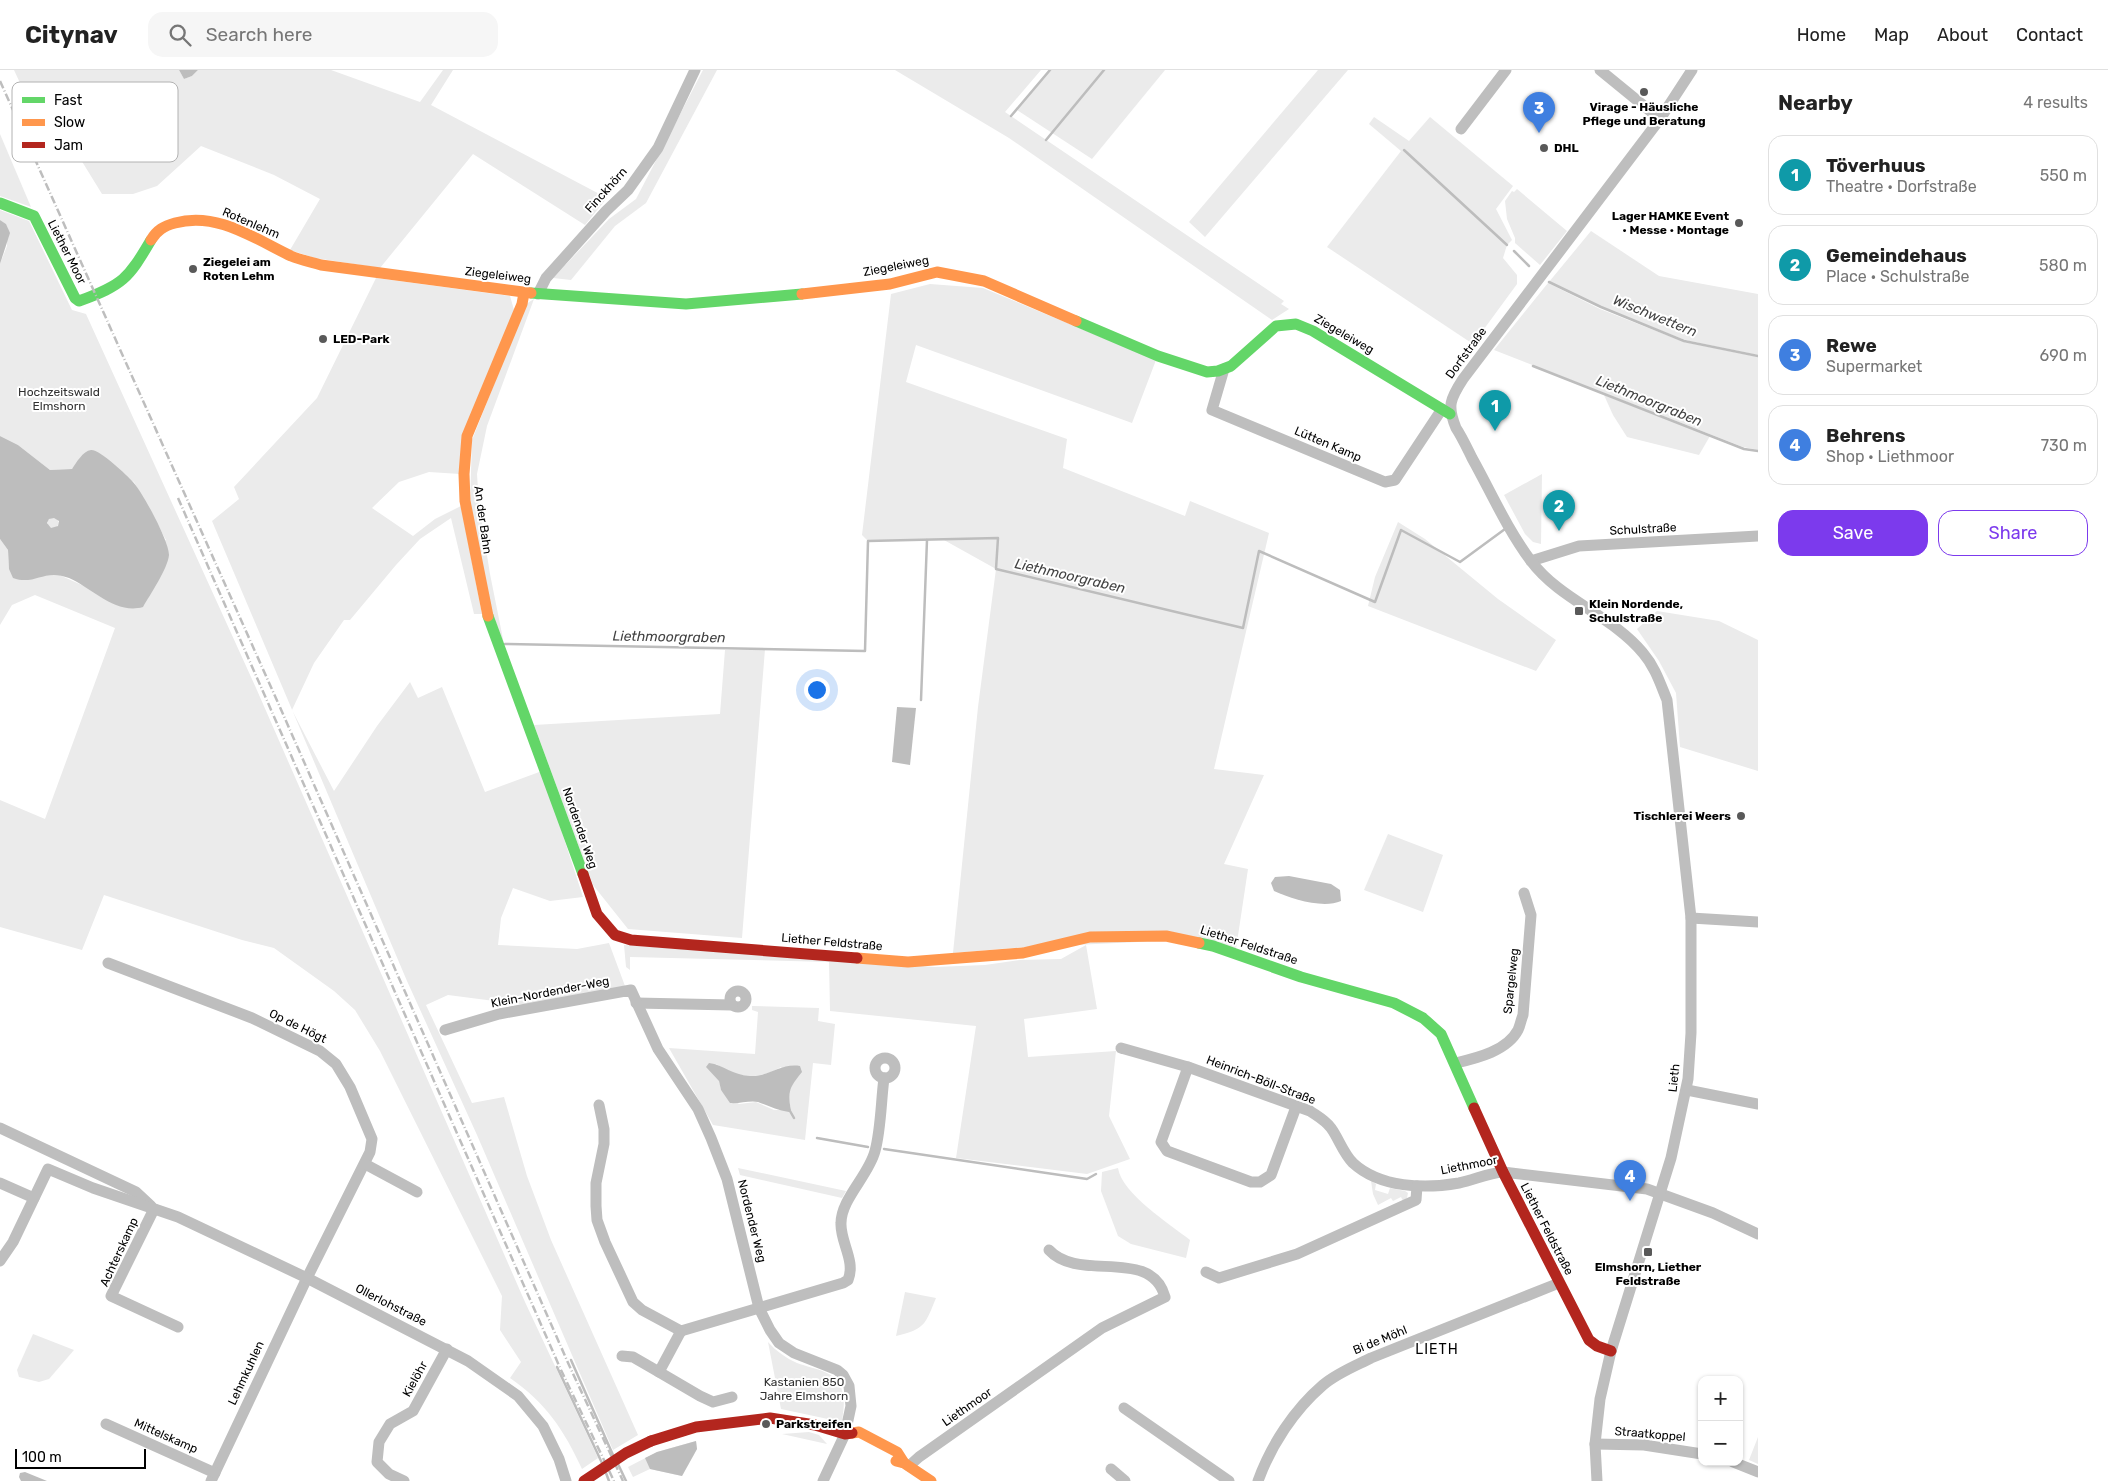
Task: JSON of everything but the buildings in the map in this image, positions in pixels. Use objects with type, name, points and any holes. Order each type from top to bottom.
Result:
[{"type":"street","name":"Finckhörn","points":[[538,294],[546,278],[606,210],[628,190],[658,148],[695,70]]},
{"type":"street","points":[[1461,129],[1506,70]]},
{"type":"street","points":[[1600,70],[1660,119]]},
{"type":"street","name":"Dorfstraße","points":[[1446,411],[1462,379],[1660,119],[1692,70]]},
{"type":"street","name":"Liether Moor","points":[[0,203],[34,216],[75,298],[82,301]]},
{"type":"street","name":"Rotenlehm","points":[[82,301],[112,289],[132,272],[156,232],[164,226],[189,219],[205,220],[229,226],[294,257],[321,265]]},
{"type":"street","name":"Ziegeleiweg","points":[[321,265],[524,293],[686,304],[788,296],[890,284],[937,272],[984,281],[1190,368],[1207,372],[1224,369],[1244,356],[1276,326],[1296,324],[1313,331],[1446,411]]},
{"type":"street","name":"An der Bahn","points":[[524,293],[522,304],[468,436],[464,474],[465,500],[487,614],[529,724]]},
{"type":"street","name":"Lütten Kamp","points":[[1224,369],[1212,410],[1385,482],[1395,480],[1446,411]]},
{"type":"street","points":[[1446,411],[1504,517],[1531,561]]},
{"type":"street","name":"Schulstraße","points":[[1531,561],[1579,546],[1758,536]]},
{"type":"street","name":"Lieth","points":[[1531,561],[1547,578],[1570,597],[1624,635],[1642,651],[1655,668],[1667,700],[1691,918],[1691,1033],[1687,1090],[1660,1193],[1611,1351],[1600,1399],[1595,1444],[1597,1481]]},
{"type":"street","name":"Nordender Weg","points":[[529,724],[597,914],[615,935]]},
{"type":"street","name":"Spargelweg","points":[[1456,1063],[1488,1054],[1508,1042],[1518,1030],[1523,1015],[1531,915],[1524,893]]},
{"type":"street","points":[[1691,918],[1758,922]]},
{"type":"street","name":"Liether Feldstraße","points":[[615,935],[631,940],[908,962],[1023,953],[1090,937],[1166,936],[1213,946],[1302,977],[1406,1007],[1434,1026],[1441,1034],[1456,1063],[1503,1172],[1589,1340],[1597,1346],[1611,1351]]},
{"type":"street","name":"Op de Högt","points":[[108,963],[252,1018],[320,1050],[336,1064],[350,1087],[372,1139],[370,1152],[307,1278]]},
{"type":"street","name":"Nordender Weg","points":[[631,990],[658,1049],[698,1110],[721,1162],[727,1179],[759,1308],[770,1330],[779,1343],[806,1359],[837,1370],[846,1379],[849,1386],[850,1406],[845,1434]]},
{"type":"street","name":"Klein-Nordender-Weg","points":[[445,1030],[499,1014],[631,990]]},
{"type":"street","points":[[636,1003],[732,1005]]},
{"type":"street","name":"Heinrich-Böll-Straße","points":[[1121,1048],[1188,1067],[1310,1112],[1323,1119],[1331,1127],[1346,1153],[1354,1163],[1364,1170],[1379,1178],[1417,1186]]},
{"type":"street","name":"Heinrich-Böll-Straße","points":[[1188,1067],[1161,1142],[1167,1151],[1251,1182],[1260,1182],[1270,1174],[1296,1107]]},
{"type":"street","points":[[599,1105],[604,1144],[596,1183],[596,1206],[605,1242],[633,1302],[642,1310],[681,1331],[848,1280],[851,1268],[841,1223],[845,1206],[867,1171],[876,1150],[884,1078]]},
{"type":"street","points":[[1687,1090],[1758,1104]]},
{"type":"street","name":"Ollerlohstraße","points":[[0,1128],[136,1192],[154,1209]]},
{"type":"street","points":[[364,1164],[417,1192]]},
{"type":"street","name":"Ollerlohstraße","points":[[34,1198],[48,1169],[92,1188],[178,1217],[307,1278],[447,1349],[518,1396],[542,1426],[559,1459],[566,1481]]},
{"type":"street","name":"Liethmoor","points":[[1417,1186],[1460,1183],[1490,1173],[1503,1172],[1647,1189],[1713,1213],[1758,1234]]},
{"type":"street","points":[[0,1183],[34,1198],[13,1242],[0,1261]]},
{"type":"street","points":[[1206,1272],[1218,1278],[1296,1254],[1416,1200],[1417,1186]]},
{"type":"street","name":"Achterskamp","points":[[154,1209],[111,1296],[178,1327]]},
{"type":"street","name":"Liethmoor","points":[[906,1464],[919,1457],[1038,1366],[1102,1328],[1165,1296],[1162,1286],[1154,1278],[1141,1271],[1116,1266],[1092,1267],[1067,1262],[1056,1258],[1049,1250]]},
{"type":"street","name":"Lehmkuhlen","points":[[213,1477],[307,1278]]},
{"type":"street","name":"Bi de Möhl","points":[[1258,1481],[1264,1462],[1278,1438],[1307,1401],[1324,1384],[1347,1369],[1371,1358],[1559,1283]]},
{"type":"street","points":[[659,1372],[681,1331]]},
{"type":"street","name":"Kielöhr","points":[[404,1481],[389,1474],[377,1462],[379,1442],[390,1424],[413,1410],[447,1349]]},
{"type":"street","points":[[622,1356],[633,1357],[713,1402],[732,1396]]},
{"type":"street","points":[[1124,1408],[1229,1481]]},
{"type":"street","points":[[584,1481],[626,1453],[650,1441],[696,1427],[770,1418],[815,1425],[845,1434],[854,1441],[890,1460],[906,1464],[931,1481]]},
{"type":"street","name":"Mittelskamp","points":[[106,1424],[213,1477]]},
{"type":"street","points":[[823,1481],[845,1434]]},
{"type":"street","name":"Straatkoppel","points":[[1595,1444],[1644,1445],[1698,1453]]},
{"type":"street","points":[[1743,1466],[1758,1472]]},
{"type":"street","points":[[1111,1469],[1125,1481]]},
{"type":"green space","points":[[14,70],[179,70],[184,79],[192,76],[198,70],[331,70],[420,102],[443,70],[453,70],[431,105],[607,198],[585,225],[473,154],[380,268],[315,258],[290,250],[320,199],[274,175],[201,146],[157,186],[133,194],[102,194],[82,162],[178,162],[178,82],[20,82]]},
{"type":"green space","points":[[703,70],[717,70],[646,203],[615,226],[571,280],[553,278],[609,219],[636,199]]},
{"type":"green space","points":[[895,70],[1041,70],[1005,112],[1284,301],[1281,304],[1289,309],[1272,320],[1009,138]]},
{"type":"green space","points":[[1050,70],[1165,70],[1092,159],[1017,110]]},
{"type":"green space","points":[[1318,70],[1348,70],[1205,237],[1189,222]]},
{"type":"green space","points":[[1374,117],[1409,141],[1430,117],[1513,186],[1496,209],[1512,240],[1507,245],[1503,258],[1517,275],[1517,284],[1473,344],[1327,247],[1401,151],[1369,124]]},
{"type":"green space","points":[[0,134],[31,207],[0,196]]},
{"type":"green space","points":[[1517,189],[1567,231],[1540,265],[1515,243],[1515,238],[1507,219],[1505,201],[1512,191],[1514,192]]},
{"type":"green space","name":"Hochzeitswald Elmshorn","points":[[0,210],[29,221],[72,310],[86,314],[256,688],[525,1302],[598,1458],[582,1469],[553,1418],[534,1397],[510,1378],[521,1362],[500,1330],[502,1296],[380,1051],[355,1010],[334,991],[274,948],[242,940],[104,895],[82,950],[0,927],[0,800],[45,819],[115,628],[35,595],[12,605],[0,625],[0,539],[8,550],[9,569],[44,576],[55,573],[84,586],[166,540],[134,482],[82,456],[72,469],[50,470],[18,445],[0,436],[0,264],[7,246],[6,224],[0,220]]},
{"type":"green space","points":[[1591,231],[1659,276],[1758,294],[1758,355],[1685,340],[1602,307],[1549,282]]},
{"type":"green space","points":[[376,278],[510,296],[514,310],[460,474],[429,472],[399,482],[372,508],[413,536],[435,519],[461,506],[482,614],[474,614],[451,518],[420,539],[350,620],[344,620],[314,663],[292,710],[212,521],[239,499],[234,487],[317,398]]},
{"type":"green space","points":[[1548,283],[1600,309],[1684,342],[1758,357],[1758,450],[1743,447],[1494,350]]},
{"type":"green space","points":[[930,284],[983,288],[1156,360],[1132,423],[916,345],[906,382],[1067,439],[1063,468],[1185,516],[1190,501],[1269,533],[1214,769],[1264,775],[1224,864],[1248,869],[1236,949],[1202,939],[1012,948],[953,953],[978,707],[996,569],[944,540],[868,541],[862,535],[891,294]]},
{"type":"green space","points":[[534,299],[487,426],[477,474],[479,505],[504,644],[478,574],[470,503],[472,440],[526,304]]},
{"type":"green space","points":[[1604,395],[1710,436],[1699,455],[1627,437],[1613,415]]},
{"type":"green space","points":[[1542,474],[1541,544],[1533,542],[1525,534],[1504,495]]},
{"type":"green space","points":[[51,518],[55,518],[58,523],[57,527],[51,528],[48,525],[48,521]]},
{"type":"green space","points":[[1398,522],[1425,539],[1498,599],[1556,640],[1536,671],[1368,606],[1375,577]]},
{"type":"green space","points":[[1657,611],[1719,621],[1758,640],[1758,771],[1680,747],[1676,693],[1659,661],[1637,629]]},
{"type":"green space","points":[[765,649],[742,938],[628,929],[593,885],[534,725],[720,714],[725,650]]},
{"type":"green space","points":[[410,682],[418,698],[442,687],[485,792],[542,771],[583,897],[550,901],[513,888],[501,918],[498,945],[577,949],[609,943],[625,986],[526,1005],[448,995],[426,1005],[472,1103],[504,1097],[527,1176],[551,1240],[638,1435],[613,1450],[477,1135],[407,981],[293,711],[334,791],[377,726]]},
{"type":"green space","points":[[1388,834],[1443,855],[1423,912],[1364,890]]},
{"type":"green space","points":[[624,945],[935,967],[985,965],[1020,960],[1061,959],[1086,945],[1097,1009],[1024,1019],[1028,1057],[1116,1051],[1109,1116],[1130,1159],[1087,1174],[956,1158],[976,1026],[830,1011],[829,962],[630,957],[630,970],[626,967]]},
{"type":"green space","points":[[752,1006],[819,1008],[818,1021],[835,1024],[831,1065],[813,1063],[805,1140],[713,1125],[669,1048],[755,1054],[758,1012],[752,1010]],"holes":[[[716,1064],[740,1075],[757,1076],[781,1067],[793,1083],[788,1095],[791,1110],[774,1110],[756,1102],[739,1104],[721,1090]]]},
{"type":"green space","points":[[738,1168],[846,1191],[842,1198],[740,1175]]},
{"type":"green space","points":[[1118,1168],[1121,1178],[1137,1198],[1190,1240],[1186,1258],[1131,1244],[1118,1236],[1101,1191],[1102,1172]]},
{"type":"green space","points":[[1371,1181],[1376,1184],[1375,1190],[1388,1194],[1390,1188],[1405,1191],[1408,1193],[1407,1198],[1403,1201],[1401,1197],[1393,1201],[1391,1198],[1378,1205],[1373,1194]]},
{"type":"green space","points":[[905,1292],[936,1298],[923,1324],[913,1331],[896,1336]]},
{"type":"green space","points":[[33,1334],[74,1350],[49,1379],[39,1382],[19,1377],[17,1370]]},
{"type":"green space","name":"Kastanien 850 Jahre Elmshorn","points":[[768,1342],[789,1359],[825,1372],[837,1380],[844,1397],[842,1422],[781,1409]]},
{"type":"green space","points":[[809,1432],[819,1435],[827,1444],[782,1434]]},
{"type":"green space","points":[[1758,1437],[1758,1464],[1749,1460]]},
{"type":"green space","points":[[696,1441],[697,1449],[682,1476],[650,1469],[633,1477],[628,1467],[657,1452]]},
{"type":"shaded area","points":[[179,70],[198,70],[192,76],[184,79]]},
{"type":"shaded area","points":[[0,220],[6,224],[10,233],[0,264]]},
{"type":"shaded area","points":[[0,436],[18,445],[50,470],[72,469],[83,455],[91,450],[106,458],[130,479],[143,496],[165,539],[169,555],[162,574],[143,607],[133,608],[114,604],[78,582],[60,575],[28,580],[13,578],[9,569],[8,550],[0,539]],"holes":[[[54,518],[59,521],[58,526],[51,528],[47,523],[49,519]]]},
{"type":"shaded area","points":[[897,707],[916,708],[910,765],[892,762]]},
{"type":"shaded area","points":[[1289,876],[1331,884],[1340,890],[1341,901],[1325,904],[1317,903],[1298,900],[1274,891],[1271,883],[1275,877]]},
{"type":"shaded area","points":[[709,1063],[738,1074],[750,1076],[757,1076],[787,1066],[800,1066],[802,1072],[790,1089],[791,1110],[789,1112],[758,1102],[730,1103],[721,1090],[719,1081],[706,1067]]},
{"type":"shaded area","points":[[696,1441],[697,1449],[682,1476],[650,1469],[645,1458],[657,1452]]},
{"type":"shaded area","points":[[25,1472],[47,1481],[21,1481],[20,1473]]},
{"type":"waterway","points":[[1011,116],[1050,70]]},
{"type":"waterway","points":[[1046,140],[1104,70]]},
{"type":"waterway","name":"Wischwettern","points":[[1404,150],[1507,245]]},
{"type":"waterway","name":"Wischwettern","points":[[1514,251],[1529,266]]},
{"type":"waterway","name":"Wischwettern","points":[[1549,282],[1601,307],[1684,341],[1758,356]]},
{"type":"waterway","name":"Liethmoorgraben","points":[[1533,366],[1744,449],[1758,451]]},
{"type":"waterway","name":"Liethmoorgraben","points":[[505,644],[865,651],[868,541],[998,538],[996,569],[1243,628],[1259,551],[1375,602],[1401,530],[1460,562],[1505,529]]},
{"type":"waterway","points":[[921,700],[927,540]]},
{"type":"waterway","points":[[790,1111],[794,1118]]},
{"type":"waterway","points":[[817,1138],[868,1147]]},
{"type":"waterway","points":[[884,1149],[1087,1179],[1096,1174]]},
{"type":"waterway","points":[[571,1360],[613,1455]]},
{"type":"waterway","points":[[557,1367],[602,1463]]},
{"type":"waterway","points":[[618,1464],[626,1481]]},
{"type":"waterway","points":[[606,1473],[609,1481]]},
{"type":"railway","points":[[0,81],[12,108]]},
{"type":"railway","points":[[36,162],[279,705],[569,1365],[623,1481]]},
{"type":"railway","points":[[178,498],[561,1370],[614,1481]]},
{"type":"traffic: fast","points":[[0,203],[34,216],[75,298],[79,301],[106,290],[123,279],[136,264],[151,240]]},
{"type":"traffic: fast","points":[[531,293],[686,304],[802,294]]},
{"type":"traffic: fast","points":[[1076,321],[1158,356],[1207,372],[1218,371],[1231,366],[1276,326],[1296,324],[1313,331],[1450,414]]},
{"type":"traffic: fast","points":[[488,616],[583,874]]},
{"type":"traffic: fast","points":[[1199,943],[1213,946],[1301,977],[1394,1003],[1423,1018],[1441,1034],[1474,1108]]},
{"type":"traffic: slow","points":[[151,240],[158,231],[171,224],[191,220],[206,221],[235,229],[291,256],[321,265],[531,293]]},
{"type":"traffic: slow","points":[[802,294],[890,284],[937,272],[984,281],[1076,321]]},
{"type":"traffic: slow","points":[[488,616],[465,501],[464,474],[467,436],[522,304],[524,293]]},
{"type":"traffic: slow","points":[[857,958],[908,962],[1023,953],[1090,937],[1166,936],[1199,943]]},
{"type":"traffic: slow","points":[[852,1433],[859,1432],[897,1452],[904,1463]]},
{"type":"traffic: slow","points":[[896,1461],[904,1463],[931,1481]]},
{"type":"traffic: jam","points":[[583,874],[597,914],[615,935],[631,940],[857,958]]},
{"type":"traffic: jam","points":[[1474,1108],[1503,1172],[1589,1340],[1597,1346],[1611,1351]]},
{"type":"traffic: jam","points":[[651,1441],[696,1427],[770,1418],[815,1425],[845,1434],[852,1433]]},
{"type":"traffic: jam","points":[[584,1481],[626,1453],[651,1441]]},
{"type":"place","name":"Virage - Häusliche Pflege und Beratung","points":[[1644,92]]},
{"type":"place","name":"Rewe","points":[[1539,133]]},
{"type":"place","name":"DHL","points":[[1544,148]]},
{"type":"place","name":"Lager HAMKE Event • Messe • Montage","points":[[1739,223]]},
{"type":"place","name":"Ziegelei am Roten Lehm","points":[[193,269]]},
{"type":"place","name":"LED-Park","points":[[323,339]]},
{"type":"place","name":"Töverhuus","points":[[1495,431]]},
{"type":"place","name":"Gemeindehaus","points":[[1559,531]]},
{"type":"place","name":"Klein Nordende, Schulstraße","points":[[1579,611]]},
{"type":"place","name":"Tischlerei Weers","points":[[1741,816]]},
{"type":"place","name":"Behrens","points":[[1630,1201]]},
{"type":"place","name":"Elmshorn, Liether Feldstraße","points":[[1648,1252]]},
{"type":"place","name":"Parkstreifen","points":[[766,1424]]},
{"type":"district","name":"LIETH","points":[[1437,1349]]}]
